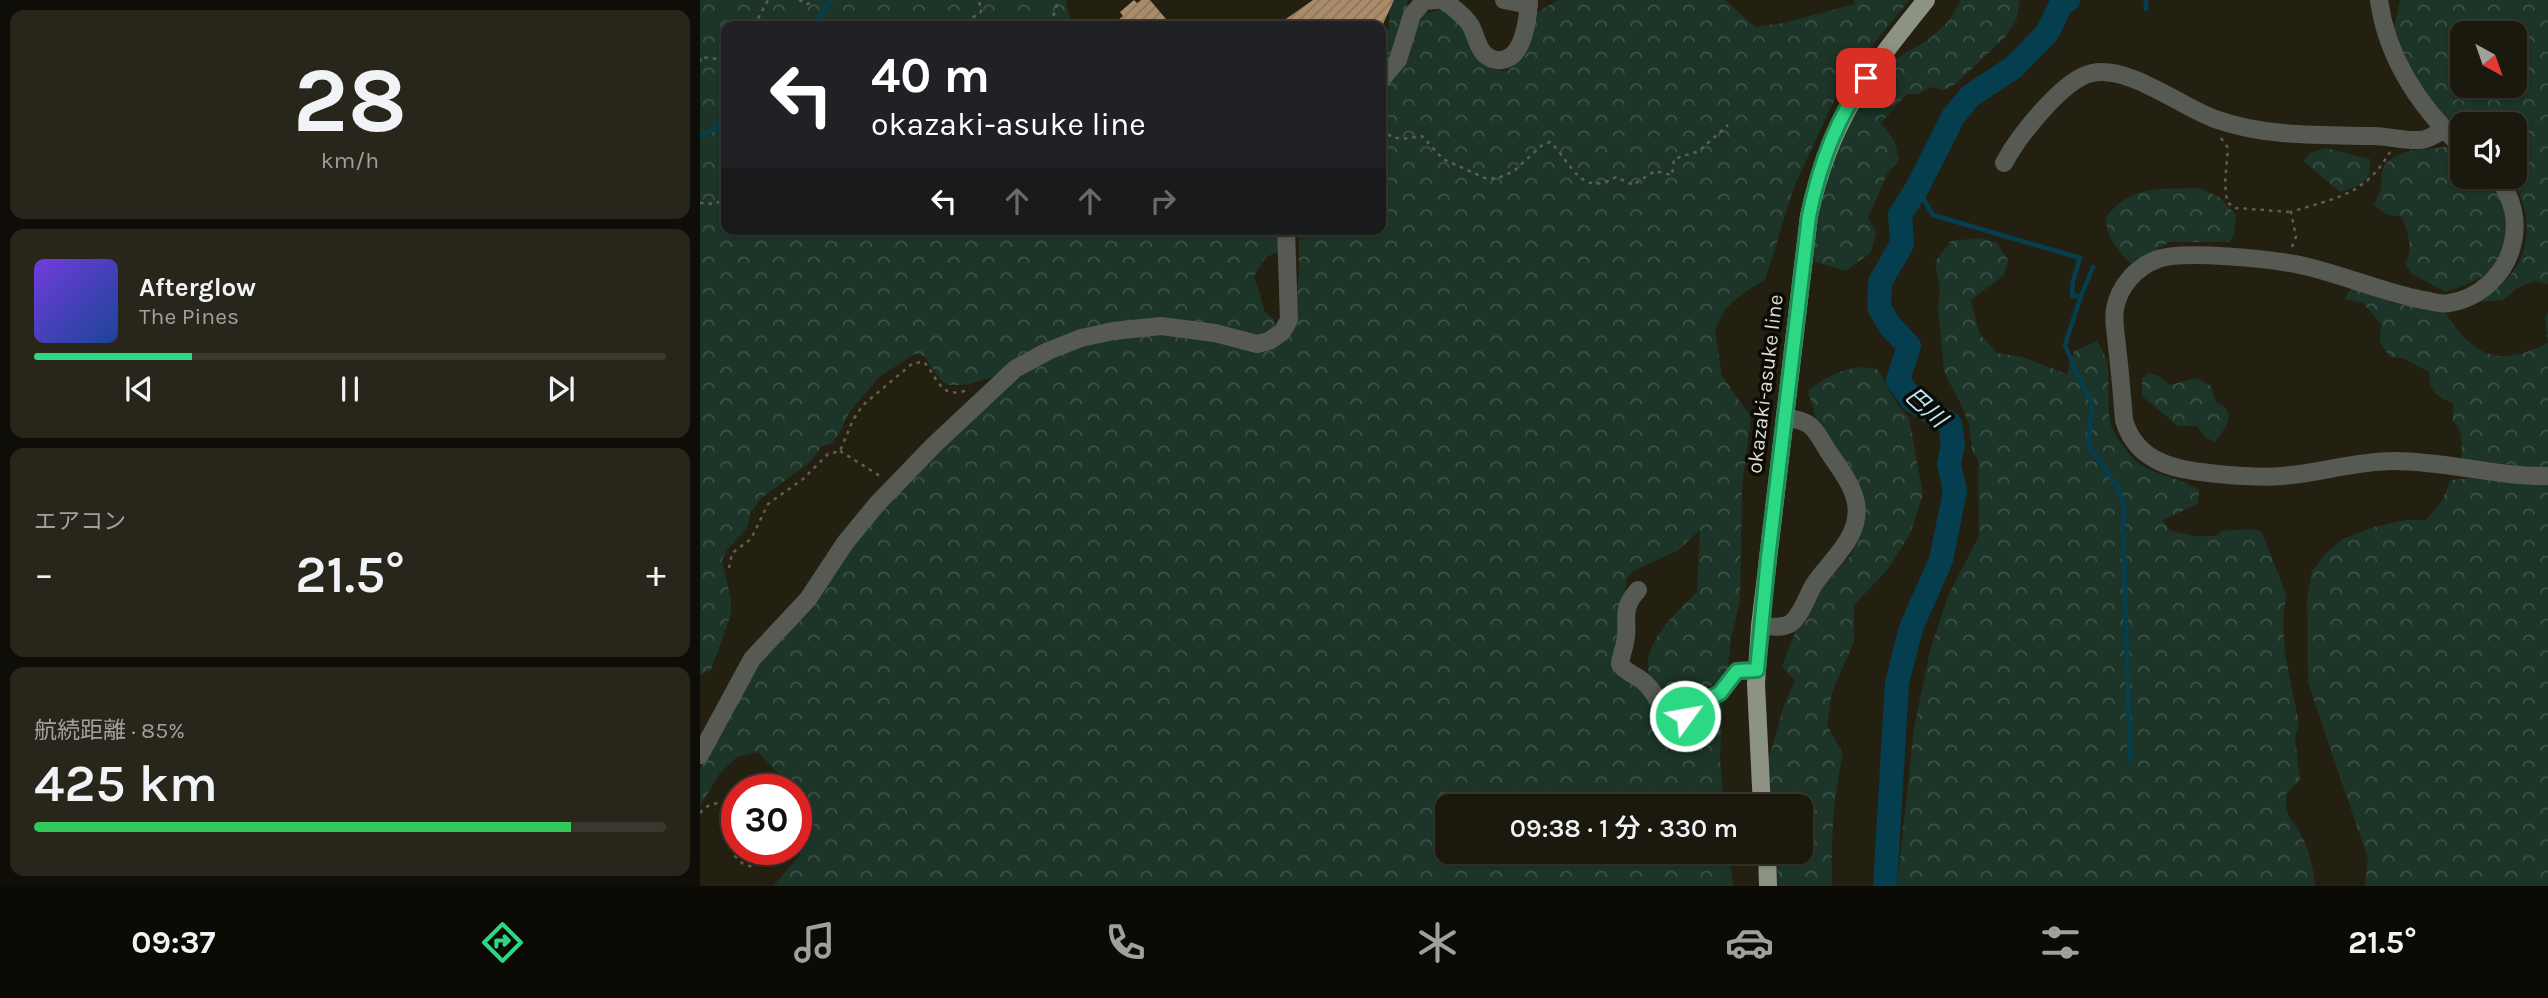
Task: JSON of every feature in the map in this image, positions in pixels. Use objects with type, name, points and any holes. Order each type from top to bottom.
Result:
[{"type":"main road","name":"okazaki-asuke line","points":[[1761,794],[1757,670],[1760,626],[1809,216],[1819,172],[1831,139],[1857,90],[1926,0]]},
{"type":"main road","points":[[1767,864],[1768,886]]},
{"type":"street","points":[[1386,74],[1398,60],[1412,15],[1424,1],[1437,0]]},
{"type":"street","points":[[1443,0],[1457,10],[1470,25],[1482,53],[1494,61],[1506,60],[1516,52],[1521,42],[1529,3],[1504,0]]},
{"type":"street","points":[[2379,0],[2383,25],[2402,71],[2422,104],[2450,136]]},
{"type":"street","points":[[2004,163],[2025,130],[2043,110],[2077,80],[2089,74],[2106,72],[2133,79],[2218,120],[2265,131],[2329,137],[2423,140],[2444,130]]},
{"type":"street","points":[[2505,189],[2514,212],[2516,234],[2511,254],[2486,286],[2470,297],[2446,304],[2402,296],[2300,265],[2242,257],[2159,258],[2138,270],[2126,281],[2115,309],[2124,420],[2132,438],[2147,455],[2161,464],[2179,470],[2281,476],[2392,461],[2437,463],[2548,476]]},
{"type":"street","points":[[700,755],[752,659],[808,599],[845,542],[877,504],[992,389],[1016,369],[1048,351],[1081,338],[1113,331],[1161,326],[1215,333],[1257,344],[1269,341],[1282,331],[1289,320],[1286,235]]},
{"type":"street","points":[[1760,626],[1785,626],[1794,621],[1814,584],[1845,546],[1853,526],[1856,505],[1849,482],[1812,425],[1800,419],[1785,418]]},
{"type":"street","points":[[1637,590],[1625,611],[1626,640],[1620,664],[1647,685],[1671,716],[1681,718],[1695,705],[1713,698],[1737,671],[1757,670]]},
{"type":"path","points":[[757,21],[768,0]]},
{"type":"path","points":[[799,0],[808,4],[814,0]]},
{"type":"path","points":[[966,21],[980,13],[982,9],[978,0]]},
{"type":"path","points":[[1052,21],[1058,0]]},
{"type":"path","points":[[700,62],[701,57],[721,59]]},
{"type":"path","points":[[2218,120],[2220,137],[2228,148],[2225,183],[2227,202],[2235,208],[2291,212],[2344,195],[2367,183],[2377,173],[2395,138]]},
{"type":"path","points":[[1386,132],[1391,137],[1403,139],[1422,136],[1443,159],[1487,179],[1498,178],[1514,171],[1541,146],[1550,142],[1583,180],[1591,185],[1602,185],[1616,177],[1633,185],[1655,170],[1672,176],[1674,159],[1699,151],[1728,125]]},
{"type":"path","points":[[700,203],[714,204],[721,201]]},
{"type":"path","points":[[2291,212],[2296,237],[2291,248]]},
{"type":"path","points":[[840,451],[863,405],[913,363],[924,362],[935,382],[949,392],[957,393],[985,384],[992,389]]},
{"type":"path","points":[[729,568],[732,553],[751,539],[768,504],[803,479],[828,454],[840,451],[877,477],[886,476]]},
{"type":"path","points":[[700,813],[706,806],[715,802],[721,804]]},
{"type":"path","points":[[747,865],[755,868]]},
{"type":"green space","points":[[700,0],[1067,0],[1072,21],[721,21],[721,235],[1281,235],[1280,251],[1266,257],[1254,276],[1265,312],[1274,319],[1275,328],[1267,335],[1257,337],[1155,320],[1037,349],[993,377],[966,385],[947,385],[924,356],[915,354],[879,377],[849,413],[831,444],[822,446],[809,463],[760,499],[750,514],[747,528],[727,550],[722,560],[731,600],[731,614],[711,670],[700,675]]},
{"type":"green space","points":[[1390,0],[1408,0],[1401,35],[1386,64],[1386,30],[1389,28]]},
{"type":"green space","points":[[1558,0],[1725,0],[1755,27],[1783,23],[1855,4],[1854,0],[1909,0],[1839,90],[1794,187],[1765,280],[1725,309],[1715,330],[1722,376],[1751,417],[1742,487],[1740,601],[1731,638],[1727,678],[1693,694],[1674,699],[1658,687],[1649,673],[1648,660],[1658,635],[1697,592],[1700,530],[1677,551],[1633,571],[1627,578],[1615,657],[1667,716],[1723,696],[1720,759],[1723,794],[1435,794],[1435,864],[1730,864],[1733,886],[773,886],[791,865],[812,865],[812,774],[779,774],[758,752],[737,757],[720,773],[700,806],[700,769],[754,666],[884,505],[985,406],[1019,378],[1048,359],[1074,348],[1113,339],[1156,334],[1279,342],[1294,329],[1299,235],[1386,235],[1386,77],[1425,14],[1439,10],[1450,11],[1490,67],[1501,71],[1509,70],[1524,52],[1536,13]]},
{"type":"green space","points":[[1961,0],[2020,0],[2016,21],[2005,37],[1957,83],[1944,90],[1931,87],[1918,94],[1907,94],[1881,123],[1894,140],[1899,159],[1887,174],[1868,218],[1876,232],[1871,252],[1846,271],[1813,261],[1823,178],[1835,131],[1880,68],[1928,40],[1948,22]]},
{"type":"green space","points":[[2400,0],[2548,0],[2548,284],[2534,281],[2517,288],[2503,300],[2479,302],[2511,275],[2526,242],[2524,208],[2516,189],[2527,189],[2527,112],[2450,112],[2450,123],[2423,91],[2409,67],[2394,29]]},
{"type":"green space","points":[[2450,146],[2450,189],[2495,189],[2505,211],[2507,236],[2499,260],[2475,280],[2445,292],[2411,273],[2405,264],[2410,246],[2402,217],[2386,214],[2374,205],[2381,189],[2384,167],[2397,155]]},
{"type":"green space","points":[[2325,148],[2370,159],[2369,176],[2360,185],[2340,192],[2303,161],[2310,153]]},
{"type":"green space","points":[[2200,188],[2220,198],[2236,215],[2234,235],[2229,242],[2169,242],[2131,264],[2110,237],[2106,217],[2116,206],[2137,193],[2160,189]]},
{"type":"green space","points":[[1979,238],[1996,242],[2008,260],[2004,275],[1971,300],[1979,333],[1997,353],[2022,357],[2067,374],[2074,351],[2097,341],[2103,351],[2108,372],[2109,414],[2115,434],[2133,458],[2143,466],[2199,490],[2198,504],[2162,520],[2170,531],[2196,536],[2215,536],[2222,531],[2252,529],[2262,532],[2286,595],[2283,622],[2285,655],[2299,723],[2295,738],[2300,780],[2286,794],[2287,811],[2301,833],[2315,886],[1897,886],[1914,728],[1930,651],[1948,596],[1979,536],[1978,460],[1972,450],[1969,425],[1961,404],[1944,372],[1938,305],[1940,289],[1935,262],[1951,241]]},
{"type":"green space","points":[[2353,288],[2393,303],[2444,311],[2466,339],[2488,354],[2514,355],[2548,343],[2548,469],[2461,459],[2462,438],[2453,421],[2453,403],[2434,392],[2429,372],[2403,358],[2390,357],[2380,343],[2381,325],[2372,313],[2363,303],[2344,299]]},
{"type":"green space","points":[[2548,313],[2548,343],[2545,317]]},
{"type":"green space","points":[[1862,367],[1877,369],[1899,407],[1909,418],[1923,495],[1910,534],[1888,569],[1854,605],[1854,642],[1832,692],[1827,725],[1843,754],[1833,820],[1832,886],[1777,886],[1778,864],[1813,864],[1813,794],[1772,794],[1768,762],[1784,705],[1795,681],[1782,667],[1796,629],[1816,594],[1851,555],[1863,527],[1855,478],[1816,418],[1808,391],[1833,375]]},
{"type":"green space","points":[[2149,373],[2159,376],[2170,385],[2197,378],[2211,386],[2216,402],[2225,407],[2229,415],[2227,425],[2215,442],[2205,437],[2197,426],[2178,426],[2142,396],[2142,378]]},
{"type":"green space","points":[[2474,478],[2548,485],[2548,886],[2365,886],[2368,859],[2308,682],[2307,599],[2312,571],[2327,552],[2343,539],[2374,527],[2405,520],[2426,520],[2442,501],[2451,480]]},
{"type":"building","points":[[1134,0],[1137,3],[1150,0],[1168,21],[1117,21],[1123,16],[1120,12]]},
{"type":"building","points":[[1313,0],[1394,0],[1384,21],[1283,21]]},
{"type":"waterway","points":[[816,21],[832,0]]},
{"type":"waterway","name":"巴川","points":[[1885,886],[1897,683],[1911,628],[1941,560],[1955,491],[1949,464],[1953,444],[1950,424],[1912,400],[1898,380],[1909,346],[1890,326],[1879,307],[1880,282],[1902,244],[1900,215],[1917,188],[1953,117],[1970,96],[2014,67],[2047,33],[2060,6],[2068,0]]},
{"type":"waterway","points":[[2146,0],[2146,9]]},
{"type":"waterway","points":[[700,135],[721,124]]},
{"type":"waterway","points":[[1917,188],[1933,215],[2080,258],[2073,281],[2072,296],[2081,296],[2065,345],[2091,400],[2088,442],[2116,485],[2125,514],[2123,525],[2130,761]]},
{"type":"waterway","points":[[2081,296],[2093,267]]},
{"type":"route","points":[[1685,716],[1695,705],[1720,693],[1737,671],[1757,670],[1777,476],[1809,216],[1816,183],[1831,139],[1866,78]]}]
